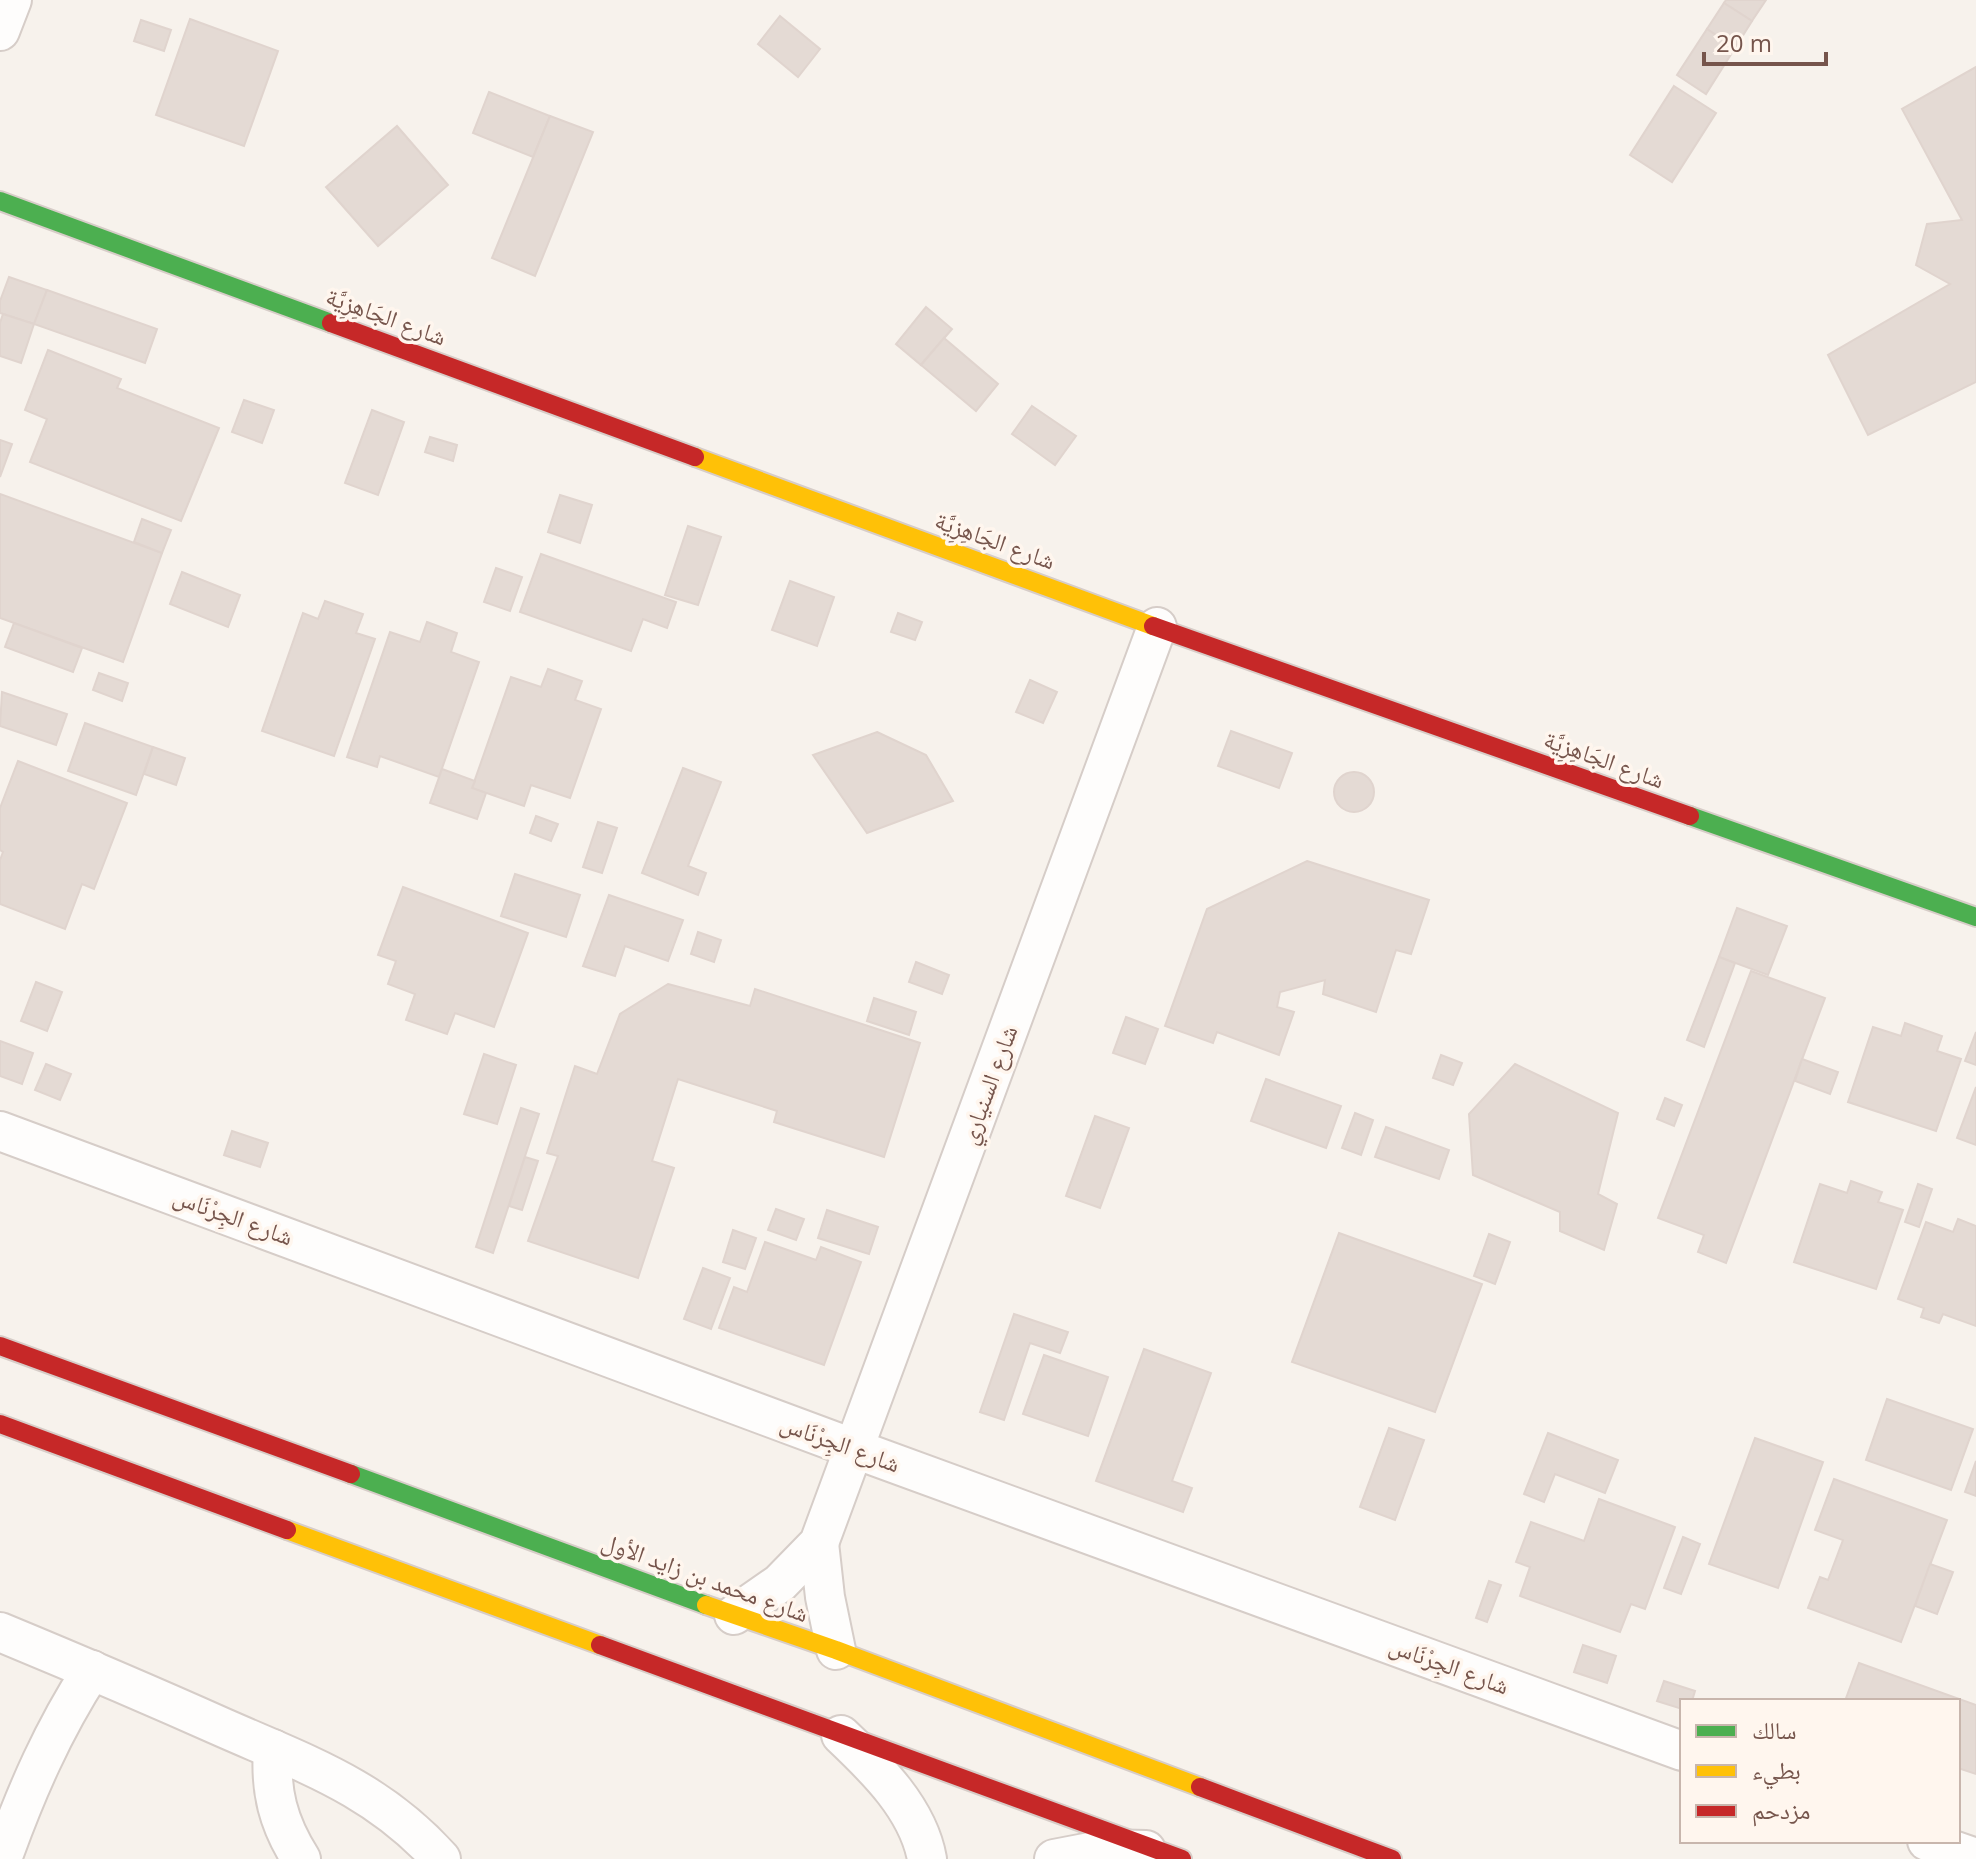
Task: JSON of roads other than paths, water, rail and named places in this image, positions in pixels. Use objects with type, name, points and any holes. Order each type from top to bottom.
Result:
[{"type":"main road","name":"شارع الجَاهِزِيَّة","points":[[0,201],[1157,627],[1976,917]]},
{"type":"main road","name":"شارع محمد بن زايد الأول","points":[[0,1346],[836,1650],[1392,1859]]},
{"type":"main road","points":[[0,1424],[1170,1855]]},
{"type":"street","points":[[0,31],[12,0]]},
{"type":"street","name":"شارع السنياري","points":[[734,1615],[780,1583],[819,1543],[1157,627]]},
{"type":"street","name":"شارع الجِرْنَاس","points":[[0,1131],[855,1449],[1680,1750]]},
{"type":"street","name":"شارع السنياري","points":[[819,1543],[825,1597],[836,1650]]},
{"type":"street","points":[[0,1632],[309,1763],[377,1802],[408,1826],[441,1859]]},
{"type":"street","points":[[2,1859],[33,1777],[71,1703],[92,1670]]},
{"type":"street","points":[[836,1731],[874,1767],[906,1807],[927,1859]]},
{"type":"street","points":[[273,1749],[273,1793],[278,1815],[301,1859]]},
{"type":"street","points":[[1933,1843],[1976,1858]]},
{"type":"street","points":[[1054,1859],[1106,1849],[1170,1855]]}]
